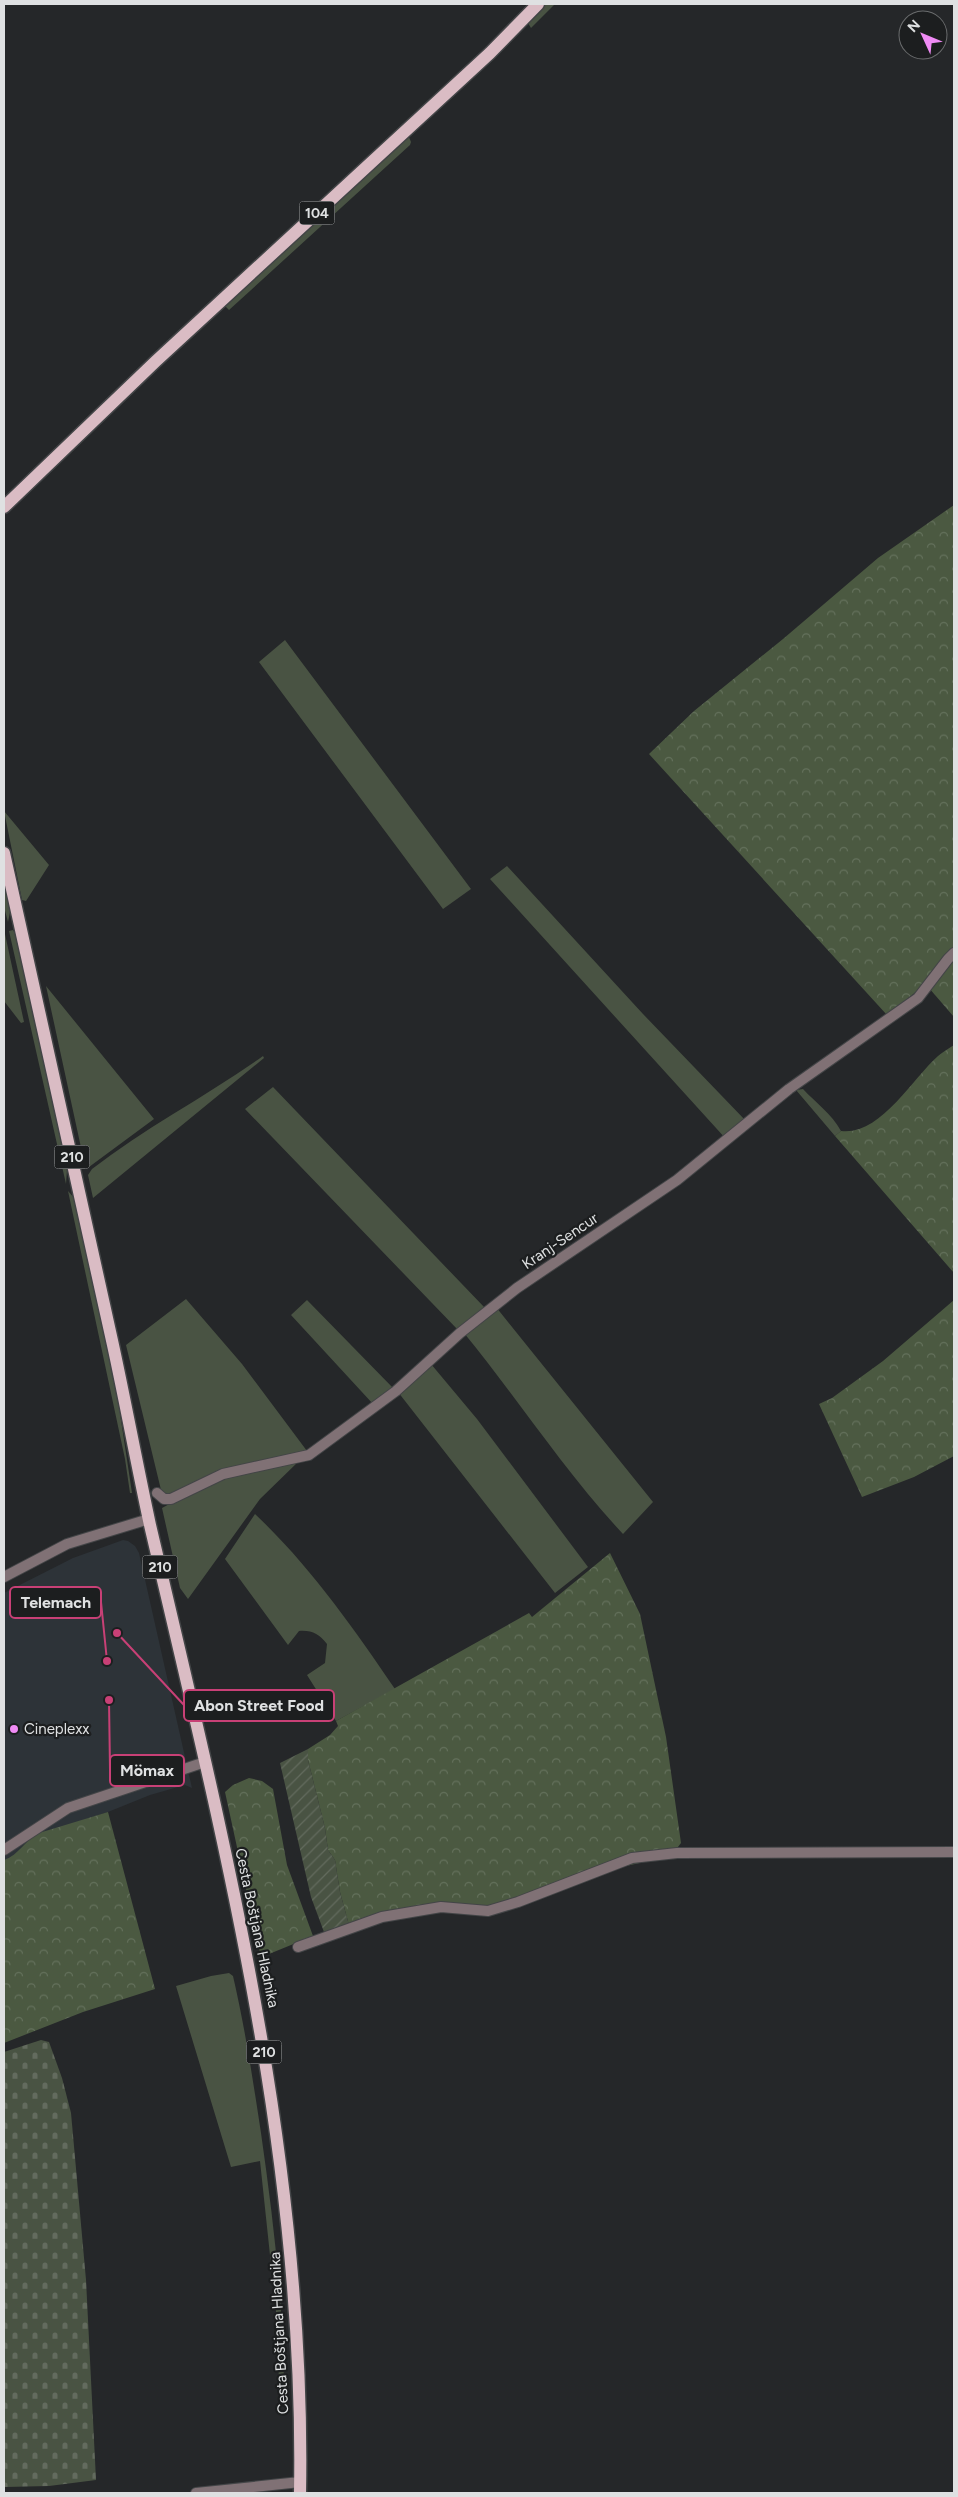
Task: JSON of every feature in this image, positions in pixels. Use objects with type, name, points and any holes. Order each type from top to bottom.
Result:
[{"type":"main road","name":"104","points":[[4,508],[149,367],[490,53],[538,4]]},
{"type":"main road","name":"Cesta Boštjana Hladnika","points":[[4,853],[149,1519],[205,1762],[257,2006],[279,2147],[296,2315],[301,2410],[300,2487]]},
{"type":"street","name":"Kranj-Sencur","points":[[157,1493],[164,1499],[171,1499],[223,1474],[309,1455],[396,1391],[460,1333],[517,1288],[677,1180],[789,1089],[918,998],[954,953]]},
{"type":"street","points":[[4,1577],[67,1544],[149,1519]]},
{"type":"street","points":[[4,1850],[68,1808],[205,1762]]},
{"type":"street","points":[[298,1947],[382,1917],[441,1908],[488,1911],[496,1909],[632,1858],[677,1853],[954,1852]]},
{"type":"street","points":[[196,2493],[300,2487]]},
{"type":"shaded area","points":[[123,1540],[135,1546],[139,1553],[192,1788],[185,1785],[150,1795],[108,1812],[32,1837],[13,1857],[4,1860],[4,1593],[73,1558]]},
{"type":"green space","points":[[546,4],[555,4],[531,28],[528,23]]},
{"type":"green space","points":[[409,137],[410,145],[229,310],[225,306]]},
{"type":"green space","points":[[954,505],[954,1017],[929,988],[922,987],[887,1015],[649,754],[694,711],[783,639],[878,558]]},
{"type":"green space","points":[[285,640],[471,889],[443,909],[259,662]]},
{"type":"green space","points":[[4,811],[49,865],[26,901],[22,900]]},
{"type":"green space","points":[[507,866],[643,1014],[746,1121],[726,1139],[490,879]]},
{"type":"green space","points":[[4,882],[10,912],[8,922],[4,907]]},
{"type":"green space","points":[[13,930],[16,935],[67,1170],[66,1184],[9,931]]},
{"type":"green space","points":[[5,934],[24,1022],[21,1023],[4,1001]]},
{"type":"green space","points":[[46,986],[154,1119],[89,1167],[85,1166]]},
{"type":"green space","points":[[954,1045],[954,1273],[835,1136],[841,1131],[855,1130],[869,1125],[882,1116],[938,1056]]},
{"type":"green space","points":[[263,1056],[264,1058],[93,1198],[88,1175],[92,1169],[134,1139]]},
{"type":"green space","points":[[273,1087],[485,1308],[458,1330],[245,1109]]},
{"type":"green space","points":[[803,1089],[837,1125],[841,1131],[835,1136],[796,1090]]},
{"type":"green space","points":[[68,1191],[75,1199],[116,1387],[132,1493],[130,1493],[125,1459]]},
{"type":"green space","points":[[186,1299],[242,1364],[307,1451],[167,1496],[161,1490],[126,1345]]},
{"type":"green space","points":[[307,1300],[394,1389],[373,1404],[291,1315]]},
{"type":"green space","points":[[954,1300],[954,1456],[914,1477],[862,1497],[819,1404],[832,1398],[883,1361]]},
{"type":"green space","points":[[496,1307],[653,1502],[623,1534],[561,1461],[464,1333]]},
{"type":"green space","points":[[431,1364],[477,1419],[588,1567],[555,1593],[398,1392]]},
{"type":"green space","points":[[299,1461],[260,1499],[188,1599],[180,1588],[162,1508],[212,1481]]},
{"type":"green space","points":[[255,1514],[294,1554],[330,1597],[395,1689],[336,1721],[307,1675],[325,1663],[327,1644],[315,1633],[299,1631],[288,1645],[225,1559]]},
{"type":"green space","points":[[610,1553],[640,1614],[666,1737],[681,1843],[671,1856],[617,1868],[519,1907],[490,1913],[442,1911],[349,1925],[340,1892],[335,1860],[328,1850],[325,1828],[308,1760],[308,1749],[330,1735],[338,1726],[336,1721],[529,1613],[532,1617]]},
{"type":"green space","points":[[308,1749],[308,1760],[325,1828],[328,1850],[335,1860],[340,1892],[349,1925],[324,1932],[311,1897],[280,1763]]},
{"type":"green space","points":[[249,1778],[262,1781],[273,1789],[287,1865],[313,1936],[269,1954],[260,1953],[225,1792],[233,1785]]},
{"type":"green space","points":[[108,1812],[155,1989],[83,2012],[4,2043],[4,1860],[14,1855],[39,1833]]},
{"type":"green space","points":[[229,1973],[233,1976],[241,2015],[265,2164],[279,2290],[284,2385],[279,2385],[277,2321],[260,2161],[231,2167],[176,1986]]},
{"type":"green space","points":[[41,2040],[49,2042],[62,2078],[71,2113],[86,2280],[96,2480],[49,2486],[4,2487],[4,2052]]},
{"type":"place","name":"Abon Street Food","points":[[117,1633]]},
{"type":"place","name":"Telemach","points":[[107,1661]]},
{"type":"place","name":"Mömax","points":[[109,1700]]},
{"type":"place","name":"Cineplexx","points":[[14,1729]]}]
